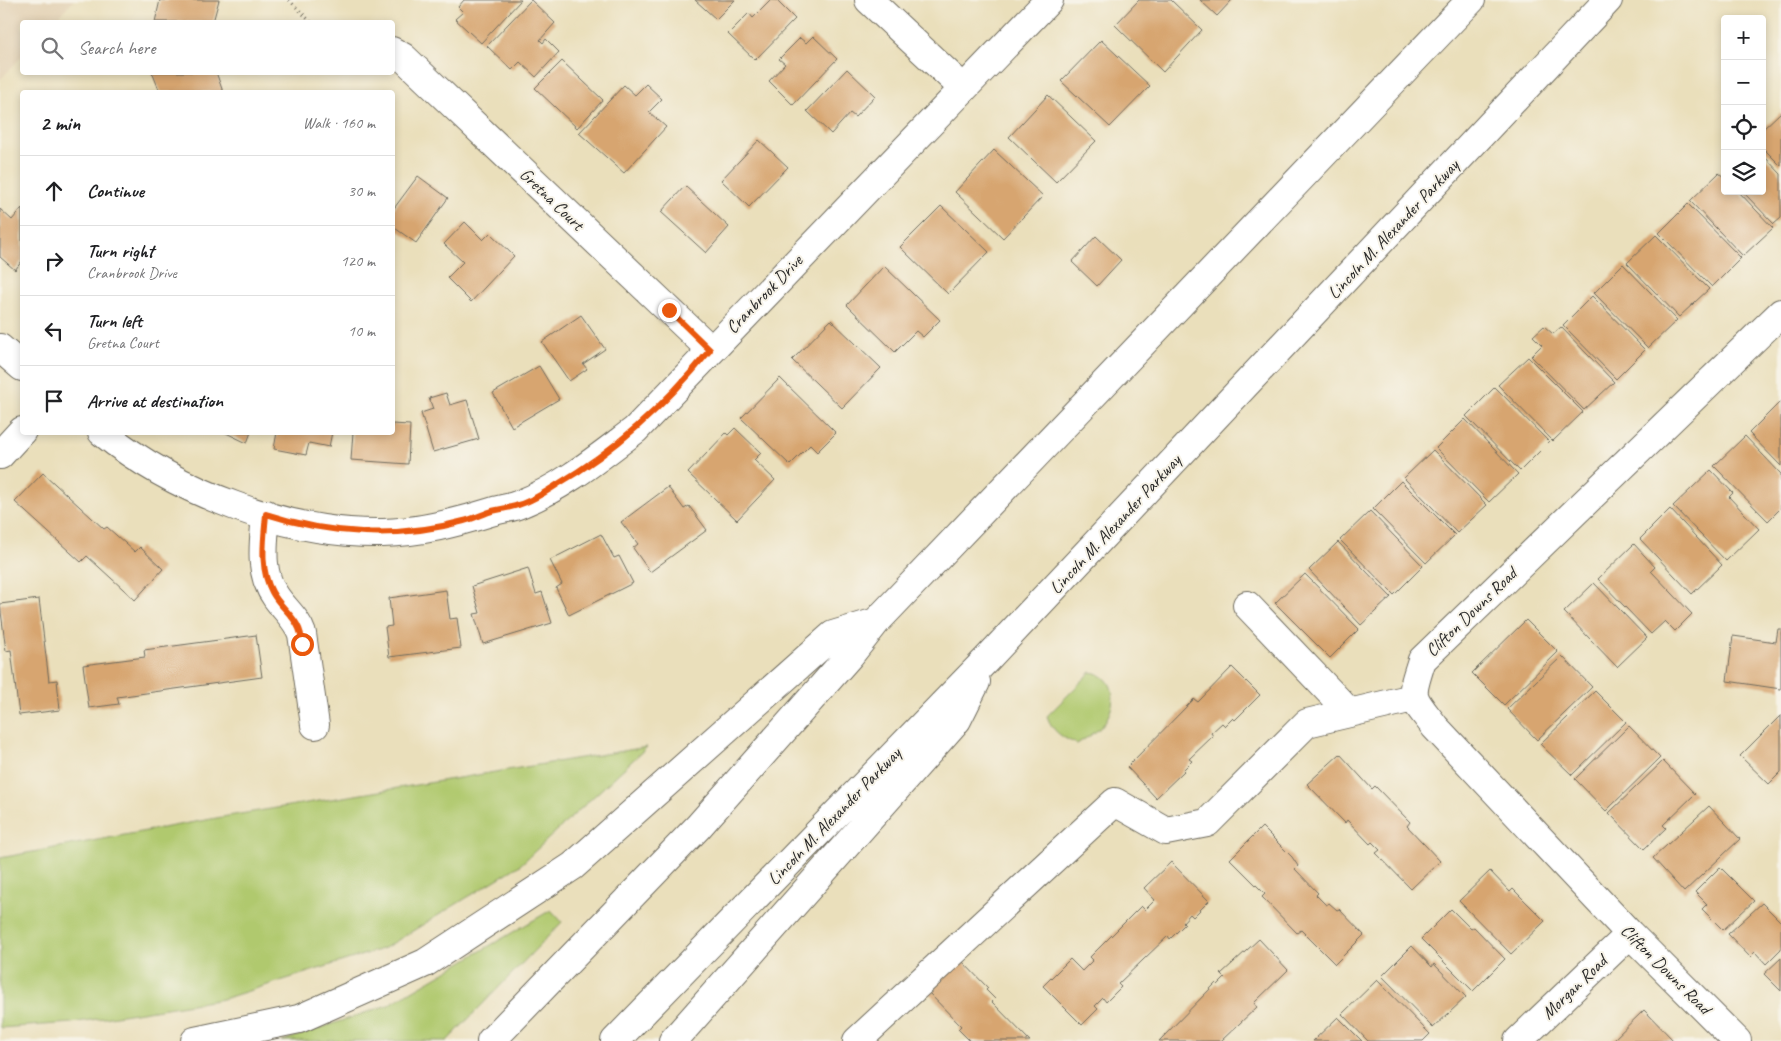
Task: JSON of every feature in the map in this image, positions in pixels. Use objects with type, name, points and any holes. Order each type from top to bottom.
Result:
[{"type":"main road","points":[[869,0],[963,88]]},
{"type":"main road","name":"Cranbrook Drive","points":[[106,435],[160,472],[214,498],[295,524],[325,529],[384,533],[438,527],[519,505],[543,494],[590,464],[634,430],[1049,0]]},
{"type":"main road","points":[[491,1041],[698,826],[850,656],[876,622],[1471,0]]},
{"type":"main road","name":"Lincoln M. Alexander Parkway","points":[[615,1041],[988,659],[1608,0]]},
{"type":"main road","name":"Gretna Court","points":[[395,53],[403,57],[710,350]]},
{"type":"main road","name":"Clifton Downs Road","points":[[1736,1041],[1630,934],[1436,728],[1413,698],[1412,688],[1422,660],[1781,313]]},
{"type":"main road","points":[[0,348],[20,365]]},
{"type":"main road","points":[[0,455],[20,433]]},
{"type":"main road","points":[[266,514],[264,569],[272,592],[298,623],[302,634],[315,725]]},
{"type":"main road","points":[[1247,605],[1349,712]]},
{"type":"main road","points":[[195,1041],[299,1018],[425,963],[573,866],[833,636],[876,622]]},
{"type":"main road","points":[[673,1041],[957,720],[988,659]]},
{"type":"main road","points":[[857,1041],[1114,802],[1166,831],[1207,823],[1307,723],[1413,698]]},
{"type":"main road","name":"Morgan Road","points":[[1518,1041],[1630,934]]},
{"type":"path","points":[[288,0],[309,20]]},
{"type":"shaded area","points":[[0,0],[74,0],[55,20],[20,20],[20,58],[0,80]]},
{"type":"green space","points":[[1091,672],[1107,680],[1113,695],[1112,704],[1106,721],[1100,728],[1077,744],[1059,734],[1049,722],[1047,716]]},
{"type":"green space","points":[[647,747],[520,865],[385,948],[223,999],[72,1023],[0,1028],[0,858],[222,817]]},
{"type":"green space","points":[[551,910],[562,922],[447,1041],[282,1041],[388,1005]]},
{"type":"building","points":[[160,0],[219,0],[214,20],[155,20]]},
{"type":"building","points":[[464,0],[521,0],[481,43],[455,19],[463,12],[458,7]]},
{"type":"building","points":[[531,0],[555,23],[540,40],[543,43],[546,39],[559,52],[536,77],[520,62],[512,70],[487,46]]},
{"type":"building","points":[[695,0],[735,0],[716,19]]},
{"type":"building","points":[[771,0],[776,0],[795,19],[755,60],[728,34],[749,13],[753,18]]},
{"type":"building","points":[[1139,0],[1171,0],[1202,30],[1163,72],[1115,25]]},
{"type":"building","points":[[1200,0],[1232,0],[1217,16]]},
{"type":"building","points":[[813,36],[837,59],[793,105],[769,81],[785,64],[779,59],[800,38],[806,43]]},
{"type":"building","points":[[1101,40],[1150,86],[1110,127],[1061,81]]},
{"type":"building","points":[[562,61],[603,100],[577,128],[535,88]]},
{"type":"building","points":[[847,69],[875,96],[855,117],[850,113],[831,134],[807,111]]},
{"type":"building","points":[[153,75],[217,75],[222,90],[159,90]]},
{"type":"building","points":[[646,84],[662,99],[649,112],[666,127],[624,173],[579,133],[624,85],[635,95]]},
{"type":"building","points":[[1048,95],[1096,141],[1056,182],[1009,137]]},
{"type":"building","points":[[1781,112],[1781,166],[1766,151],[1766,126]]},
{"type":"building","points":[[759,140],[788,167],[749,207],[721,180]]},
{"type":"building","points":[[994,150],[1043,196],[1003,238],[955,192]]},
{"type":"building","points":[[1766,158],[1781,174],[1781,218],[1774,224],[1746,195],[1766,195]]},
{"type":"building","points":[[1719,173],[1721,175],[1721,195],[1742,195],[1773,228],[1743,256],[1690,201]]},
{"type":"building","points":[[418,176],[448,198],[416,243],[395,228],[395,207]]},
{"type":"building","points":[[685,186],[729,227],[706,253],[661,212]]},
{"type":"building","points":[[1688,204],[1741,258],[1712,287],[1659,233]]},
{"type":"building","points":[[941,206],[989,252],[948,294],[900,247]]},
{"type":"building","points":[[0,209],[12,220],[20,210],[20,264],[15,270],[0,257]]},
{"type":"building","points":[[465,222],[483,240],[490,233],[514,256],[471,302],[447,278],[463,262],[444,244]]},
{"type":"building","points":[[1656,235],[1709,289],[1679,317],[1627,263]]},
{"type":"building","points":[[1096,236],[1121,260],[1097,286],[1072,262]]},
{"type":"building","points":[[1623,264],[1677,320],[1648,348],[1594,293]]},
{"type":"building","points":[[884,266],[940,320],[923,337],[916,331],[895,352],[847,305]]},
{"type":"building","points":[[1592,296],[1645,350],[1616,379],[1563,325]]},
{"type":"building","points":[[581,315],[605,349],[583,364],[587,369],[569,381],[542,342]]},
{"type":"building","points":[[831,320],[881,368],[842,408],[792,360]]},
{"type":"building","points":[[1544,326],[1553,334],[1561,327],[1614,382],[1584,410],[1531,356],[1542,345],[1533,336]]},
{"type":"building","points":[[1528,357],[1583,412],[1553,441],[1498,385]]},
{"type":"building","points":[[539,366],[559,399],[512,427],[493,393]]},
{"type":"building","points":[[780,378],[836,433],[817,452],[810,445],[790,465],[741,418]]},
{"type":"building","points":[[1495,387],[1549,442],[1520,471],[1466,416]]},
{"type":"building","points":[[446,393],[450,405],[467,400],[479,439],[433,452],[421,413],[433,409],[429,398]]},
{"type":"building","points":[[1781,401],[1781,466],[1749,433]]},
{"type":"building","points":[[1465,419],[1518,474],[1489,502],[1436,448]]},
{"type":"building","points":[[395,424],[410,425],[408,464],[351,460],[353,435],[395,435]]},
{"type":"building","points":[[735,428],[761,453],[754,460],[775,480],[737,520],[688,473],[726,433],[728,435]]},
{"type":"building","points":[[230,435],[250,435],[247,443]]},
{"type":"building","points":[[276,435],[331,435],[329,447],[309,443],[306,455],[274,449]]},
{"type":"building","points":[[1745,436],[1781,474],[1781,508],[1768,521],[1714,466]]},
{"type":"building","points":[[1433,450],[1487,505],[1457,533],[1404,478]]},
{"type":"building","points":[[1711,470],[1733,493],[1729,497],[1759,529],[1726,561],[1673,506]]},
{"type":"building","points":[[43,473],[104,529],[107,527],[135,552],[140,547],[163,569],[135,600],[87,556],[81,562],[15,502]]},
{"type":"building","points":[[1401,481],[1455,535],[1426,563],[1373,509]]},
{"type":"building","points":[[668,487],[684,509],[689,506],[707,530],[650,572],[633,548],[638,544],[621,522]]},
{"type":"building","points":[[1670,509],[1722,565],[1692,594],[1640,539]]},
{"type":"building","points":[[1370,511],[1423,566],[1394,595],[1340,540]]},
{"type":"building","points":[[601,534],[614,558],[619,556],[633,583],[569,615],[556,588],[562,584],[550,560]]},
{"type":"building","points":[[1338,542],[1391,597],[1361,625],[1309,570]]},
{"type":"building","points":[[1634,544],[1655,567],[1651,571],[1692,614],[1675,631],[1665,621],[1651,634],[1598,579]]},
{"type":"building","points":[[528,568],[536,594],[542,592],[552,623],[483,644],[474,614],[480,613],[472,586]]},
{"type":"building","points":[[1305,574],[1359,629],[1330,658],[1275,603]]},
{"type":"building","points":[[1594,583],[1647,638],[1617,667],[1564,612]]},
{"type":"building","points":[[446,590],[450,619],[457,618],[461,648],[389,657],[385,627],[392,626],[389,598]]},
{"type":"building","points":[[39,599],[49,681],[57,680],[60,710],[19,715],[11,650],[6,651],[0,604]]},
{"type":"building","points":[[1526,620],[1558,652],[1504,705],[1472,673]]},
{"type":"building","points":[[1778,629],[1781,629],[1781,689],[1727,681],[1733,636],[1776,642]]},
{"type":"building","points":[[256,635],[262,677],[117,697],[119,704],[89,708],[83,665],[145,657],[144,650]]},
{"type":"building","points":[[1562,656],[1592,687],[1537,740],[1507,709]]},
{"type":"building","points":[[1232,667],[1260,695],[1235,720],[1233,718],[1225,726],[1222,723],[1211,733],[1213,736],[1189,759],[1192,761],[1184,771],[1156,798],[1127,767],[1194,699],[1198,702]]},
{"type":"building","points":[[1595,691],[1626,722],[1572,775],[1540,744]]},
{"type":"building","points":[[1781,715],[1781,772],[1769,784],[1740,756]]},
{"type":"building","points":[[1629,726],[1660,758],[1606,811],[1575,779]]},
{"type":"building","points":[[1340,754],[1372,789],[1375,786],[1410,822],[1407,826],[1440,861],[1411,889],[1376,853],[1380,850],[1372,842],[1370,844],[1347,820],[1345,823],[1307,784]]},
{"type":"building","points":[[1663,761],[1695,794],[1663,825],[1666,828],[1644,849],[1609,813]]},
{"type":"building","points":[[1709,806],[1740,839],[1684,892],[1653,858]]},
{"type":"building","points":[[1262,827],[1292,857],[1298,866],[1295,869],[1318,893],[1316,895],[1326,905],[1329,903],[1337,910],[1339,909],[1364,935],[1335,964],[1301,930],[1297,933],[1262,897],[1265,894],[1230,859]]},
{"type":"building","points":[[1171,862],[1209,901],[1193,917],[1190,914],[1183,922],[1185,924],[1170,939],[1168,936],[1118,984],[1121,987],[1106,1002],[1103,998],[1095,1006],[1098,1009],[1082,1025],[1043,986],[1070,959],[1082,971],[1093,960],[1090,957],[1141,906],[1145,910],[1155,900],[1144,888]]},
{"type":"building","points":[[1720,867],[1754,901],[1723,930],[1702,909],[1707,904],[1695,892]]},
{"type":"building","points":[[1490,871],[1510,892],[1513,889],[1545,921],[1511,954],[1459,901]]},
{"type":"building","points":[[1762,903],[1781,922],[1781,949],[1766,964],[1755,952],[1750,957],[1728,934]]},
{"type":"building","points":[[1451,909],[1471,929],[1474,927],[1505,959],[1473,991],[1421,939]]},
{"type":"building","points":[[1259,939],[1288,970],[1254,1003],[1257,1007],[1221,1041],[1159,1041],[1216,983],[1218,985],[1225,978],[1221,974]]},
{"type":"building","points":[[1412,946],[1432,967],[1434,964],[1466,997],[1433,1028],[1382,976]]},
{"type":"building","points":[[1781,958],[1781,991],[1764,974]]},
{"type":"building","points":[[960,959],[988,988],[986,990],[995,999],[992,1002],[1030,1041],[970,1041],[958,1029],[961,1026],[927,991]]},
{"type":"building","points":[[1377,980],[1430,1034],[1423,1041],[1368,1041],[1342,1014]]},
{"type":"building","points":[[1644,1010],[1674,1041],[1612,1041]]},
{"type":"building","points":[[1338,1017],[1362,1041],[1313,1041]]},
{"type":"route","points":[[302,644],[302,634],[298,623],[272,592],[264,569],[266,514],[295,524],[325,529],[384,533],[438,527],[464,521],[492,511],[519,505],[543,494],[590,464],[634,430],[700,363],[710,350],[669,310]]}]
